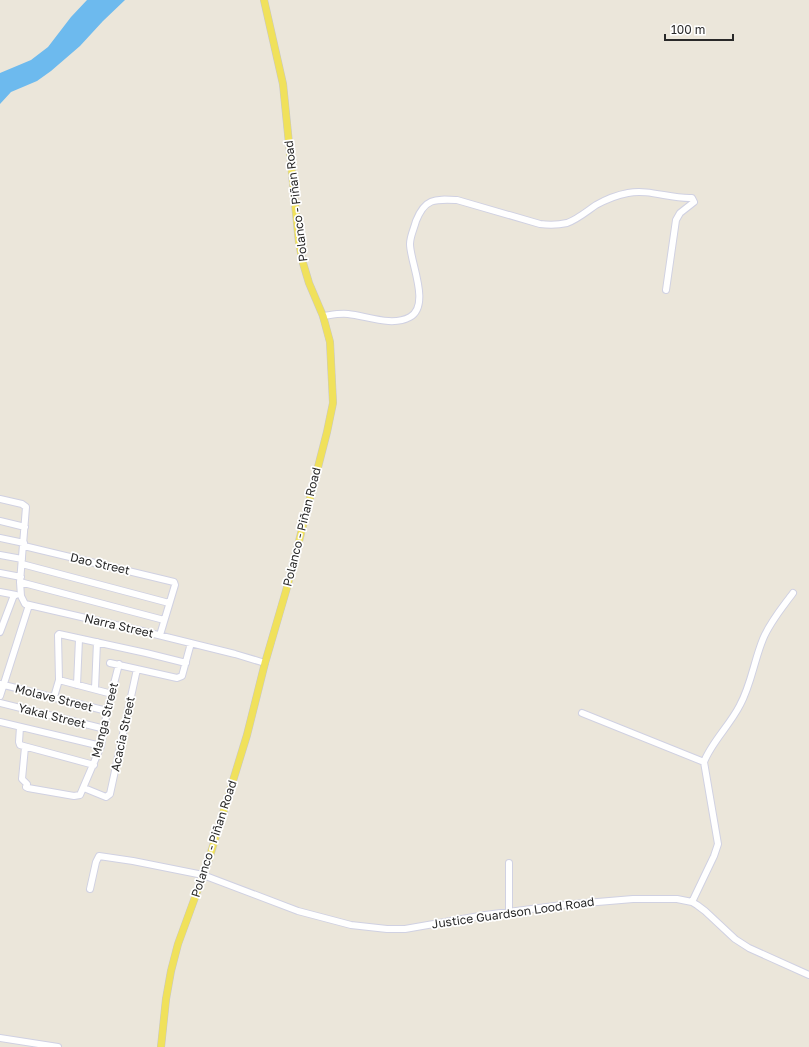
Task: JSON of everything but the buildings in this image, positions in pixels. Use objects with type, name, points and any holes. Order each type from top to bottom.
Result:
[{"type":"main road","name":"Polanco - Piñan Road","points":[[162,1047],[166,1000],[178,944],[203,875],[247,735],[265,663],[290,576],[333,403],[330,342],[324,316],[309,283],[303,264],[299,243],[283,84],[264,0]]},
{"type":"street","points":[[324,316],[346,314],[387,321],[398,321],[411,316],[418,306],[419,298],[417,276],[410,246],[410,237],[423,207],[432,201],[457,200],[540,224],[552,225],[569,222],[596,205],[627,193],[649,192],[680,198],[692,198],[694,202],[680,213],[676,220],[666,290]]},
{"type":"street","points":[[0,499],[22,504],[26,507],[21,580],[22,598],[0,592]]},
{"type":"street","points":[[0,521],[25,527]]},
{"type":"street","name":"Dao Street","points":[[0,538],[171,581],[175,583],[169,603]]},
{"type":"street","points":[[0,554],[22,562],[169,603],[160,635]]},
{"type":"street","points":[[0,573],[164,620]]},
{"type":"street","points":[[692,902],[714,856],[718,844],[704,762],[740,704],[763,640],[772,621],[793,593]]},
{"type":"street","points":[[0,632],[14,595]]},
{"type":"street","name":"Narra Street","points":[[22,598],[25,604],[160,635],[265,663]]},
{"type":"street","points":[[0,696],[2,684],[29,605]]},
{"type":"street","points":[[54,697],[59,680],[58,635],[61,633],[186,663]]},
{"type":"street","points":[[77,685],[79,638]]},
{"type":"street","points":[[95,689],[97,642]]},
{"type":"street","points":[[110,663],[180,678],[182,676],[191,644]]},
{"type":"street","name":"Manga Street","points":[[22,746],[22,780],[27,784],[26,787],[79,795],[84,788],[101,746],[107,712],[119,664]]},
{"type":"street","name":"Acacia Street","points":[[84,788],[106,797],[110,794],[137,669]]},
{"type":"street","points":[[59,680],[112,694]]},
{"type":"street","name":"Molave Street","points":[[2,684],[107,712]]},
{"type":"street","name":"Yakal Street","points":[[0,703],[105,729]]},
{"type":"street","points":[[582,714],[704,762]]},
{"type":"street","points":[[0,722],[101,746]]},
{"type":"street","points":[[20,727],[19,742],[22,746],[94,765]]},
{"type":"street","name":"Justice Guardson Lood Road","points":[[90,889],[96,862],[99,856],[203,875],[298,911],[344,923],[366,927],[405,929],[509,912],[633,899],[677,899],[692,902],[705,911],[735,939],[749,948],[809,975]]},
{"type":"street","points":[[509,863],[509,912]]},
{"type":"street","points":[[0,1038],[58,1047]]},
{"type":"water","points":[[87,0],[125,0],[80,46],[51,71],[37,81],[11,92],[0,104],[0,73],[31,60],[48,47],[71,17]]}]
